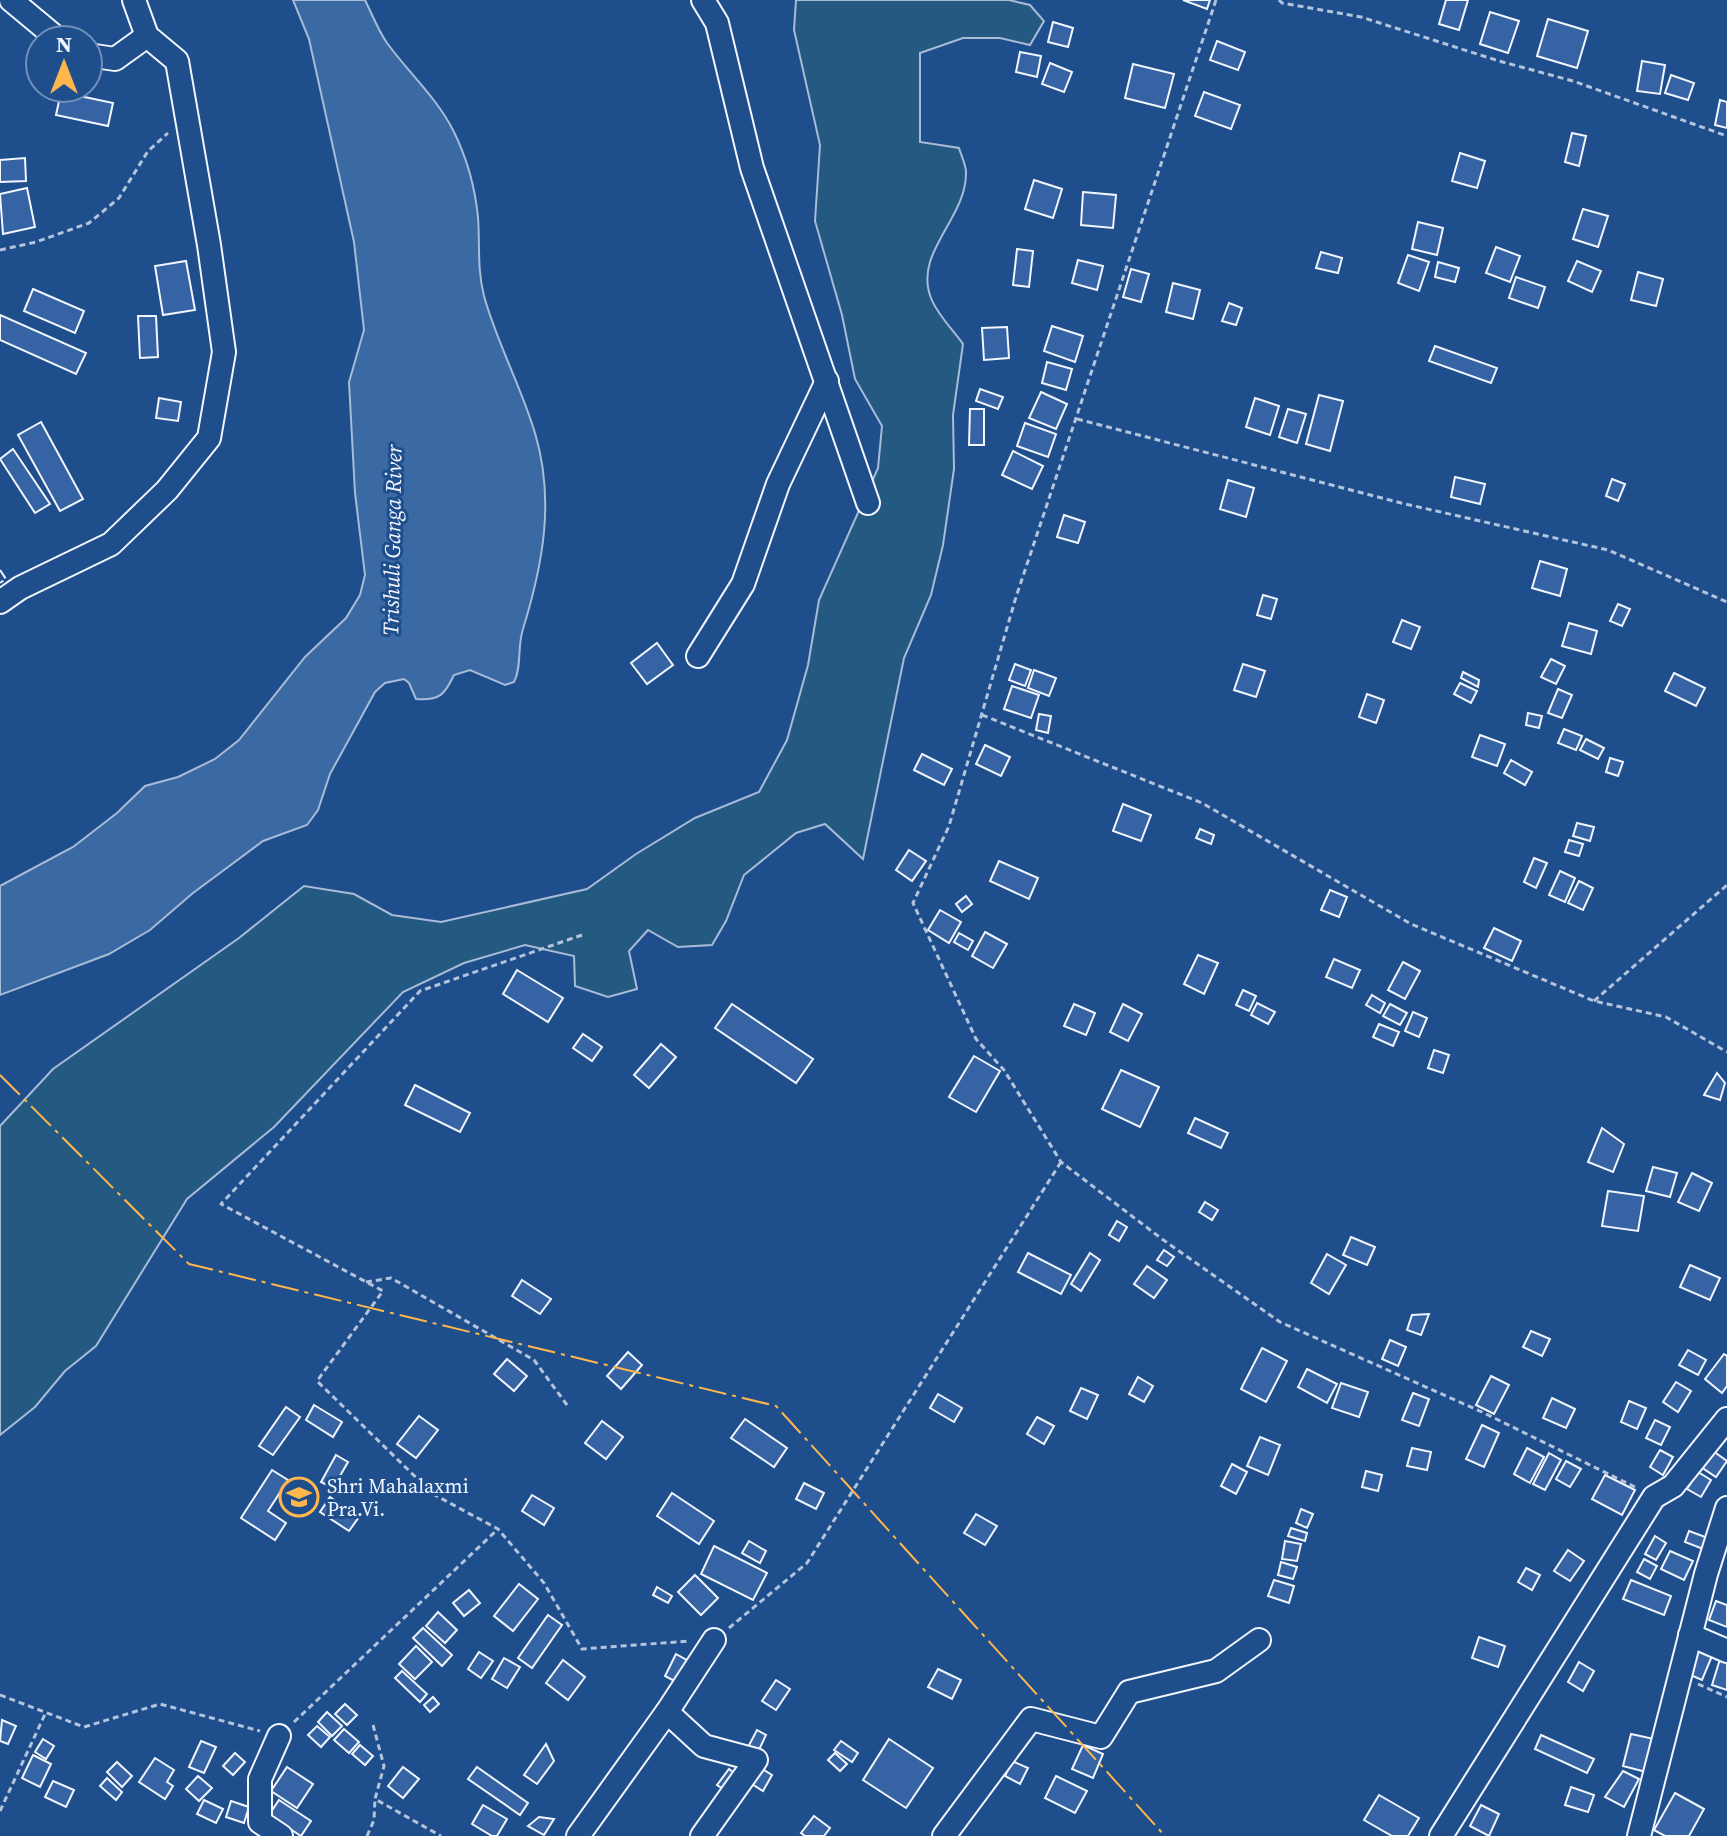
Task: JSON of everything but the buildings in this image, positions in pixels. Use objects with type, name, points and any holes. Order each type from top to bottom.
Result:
[{"type":"street","points":[[11,0],[40,24]]},
{"type":"street","points":[[0,602],[20,588],[111,544],[167,490],[209,438],[224,352],[209,245],[177,61],[147,36],[134,0]]},
{"type":"street","points":[[703,0],[717,23],[752,168],[868,503]]},
{"type":"street","points":[[104,57],[115,59],[147,36]]},
{"type":"street","points":[[698,656],[743,584],[778,484],[827,381]]},
{"type":"street","points":[[1441,1836],[1654,1497],[1673,1486],[1727,1419]]},
{"type":"street","points":[[1639,1836],[1706,1574],[1727,1508]]},
{"type":"street","points":[[1690,1635],[1727,1651]]},
{"type":"street","points":[[578,1836],[667,1712],[714,1640]]},
{"type":"street","points":[[944,1836],[1031,1719],[1101,1737],[1129,1692],[1216,1671],[1259,1640]]},
{"type":"street","points":[[667,1712],[704,1746],[756,1760],[702,1836]]},
{"type":"street","points":[[279,1736],[260,1779],[260,1822],[281,1836]]},
{"type":"path","points":[[1216,0],[1016,597],[949,826],[913,903],[976,1039],[1004,1070],[1061,1162],[1162,1239],[1280,1322],[1482,1412],[1654,1497]]},
{"type":"path","points":[[1279,0],[1361,17],[1573,81],[1727,136]]},
{"type":"path","points":[[0,250],[36,242],[89,223],[119,198],[148,151],[186,117]]},
{"type":"path","points":[[1077,419],[1401,503],[1608,550],[1727,602]]},
{"type":"path","points":[[982,715],[1202,803],[1411,924],[1594,1001],[1666,1017],[1727,1052]]},
{"type":"path","points":[[1594,1001],[1727,885]]},
{"type":"path","points":[[582,935],[420,991],[221,1204],[383,1291],[317,1381],[433,1494],[498,1529],[544,1583],[582,1649],[714,1640],[807,1563],[1061,1162]]},
{"type":"path","points":[[366,1282],[391,1278],[534,1360],[567,1405]]},
{"type":"path","points":[[0,1695],[84,1727],[160,1704],[279,1736],[498,1529]]},
{"type":"path","points":[[1680,1676],[1727,1697]]},
{"type":"path","points":[[0,1811],[46,1712]]},
{"type":"path","points":[[367,1836],[374,1820],[375,1799],[384,1766],[373,1725]]},
{"type":"path","points":[[375,1799],[441,1836]]},
{"type":"shaded area","points":[[796,0],[1009,0],[1030,5],[1044,21],[1030,45],[1000,38],[963,38],[920,53],[920,142],[959,148],[966,169],[964,189],[934,250],[927,281],[934,304],[963,344],[953,415],[954,469],[943,545],[931,595],[904,658],[863,859],[825,824],[796,833],[744,875],[726,921],[712,945],[678,947],[648,930],[629,951],[637,989],[608,997],[575,986],[574,956],[525,945],[464,963],[403,992],[274,1127],[187,1199],[96,1346],[65,1371],[35,1407],[0,1435],[0,1126],[53,1069],[239,938],[304,886],[354,894],[392,915],[441,922],[587,889],[695,818],[759,792],[787,740],[808,665],[819,600],[878,468],[882,426],[855,379],[842,315],[815,221],[820,145],[794,30]]},
{"type":"water","name":"Trishuli Ganga River","points":[[293,0],[365,0],[387,43],[446,118],[466,162],[477,206],[484,296],[535,433],[544,483],[541,556],[521,636],[516,676],[514,682],[505,685],[470,670],[454,675],[441,695],[431,699],[416,699],[404,679],[385,683],[375,692],[330,774],[318,810],[307,825],[263,841],[193,893],[150,930],[109,954],[0,995],[0,886],[73,847],[117,813],[145,786],[178,777],[215,759],[239,740],[305,657],[346,618],[360,595],[365,575],[355,493],[349,382],[364,330],[354,242],[309,39]]},
{"type":"fence","points":[[0,570],[6,579],[0,583]]},
{"type":"power","points":[[0,1075],[189,1264],[776,1406],[1165,1836]]},
{"type":"place","name":"Shri Mahalaxmi Pra.Vi.","points":[[299,1497]]}]
